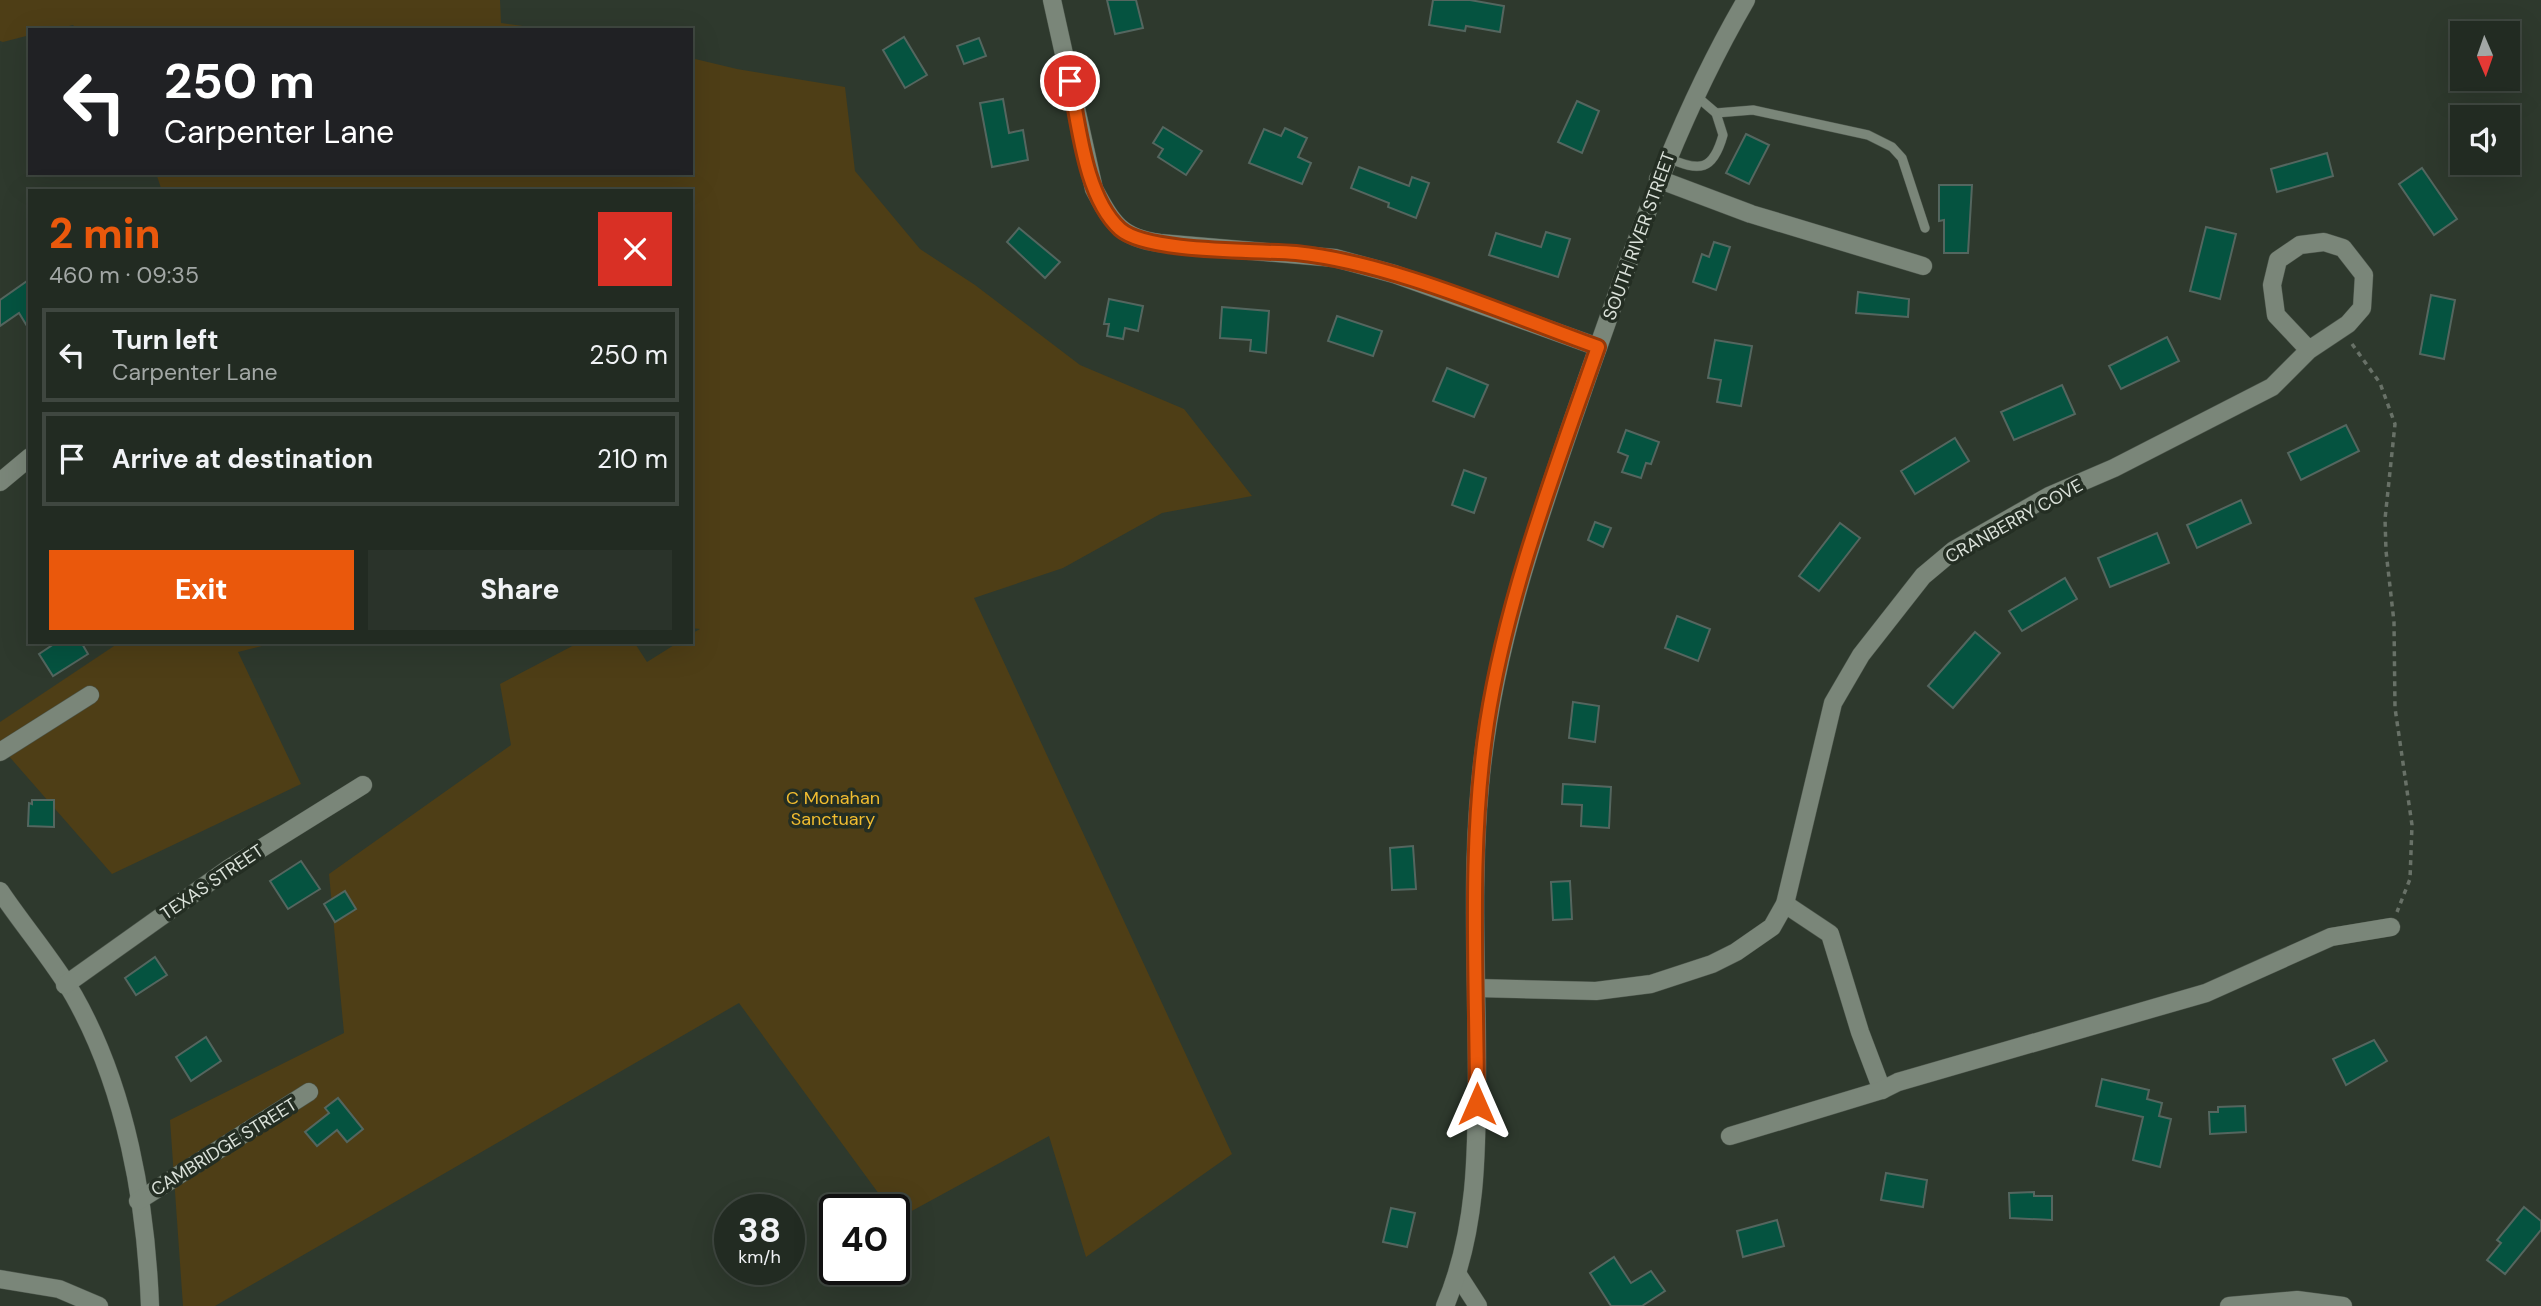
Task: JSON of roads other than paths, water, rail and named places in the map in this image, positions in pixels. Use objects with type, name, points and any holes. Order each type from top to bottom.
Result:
[{"type":"street","points":[[1052,0],[1094,189],[1108,217],[1122,230],[1138,240],[1160,243],[1335,258],[1394,274],[1598,347]]},
{"type":"street","name":"SOUTH RIVER STREET","points":[[1445,1306],[1458,1275],[1470,1225],[1475,1160],[1480,787],[1498,666],[1523,571],[1658,179],[1695,95],[1743,1]]},
{"type":"street","points":[[1658,179],[1751,214],[1923,266]]},
{"type":"street","name":"CRANBERRY COVE","points":[[1477,988],[1597,991],[1651,984],[1712,964],[1736,952],[1772,926],[1785,904],[1833,703],[1885,622],[1923,576],[1954,550],[2049,496],[2114,468],[2272,387],[2309,350],[2341,329],[2362,308],[2362,268],[2343,248],[2324,242],[2300,245],[2278,260],[2272,285],[2276,315],[2309,350]]},
{"type":"street","points":[[0,482],[28,459]]},
{"type":"street","points":[[0,752],[90,695]]},
{"type":"street","name":"TEXAS STREET","points":[[65,985],[228,869],[363,785]]},
{"type":"street","points":[[0,891],[65,985],[97,1042],[124,1122],[148,1260],[150,1306]]},
{"type":"street","points":[[1785,904],[1830,934],[1860,1032],[1882,1090]]},
{"type":"street","points":[[1730,1136],[1882,1090],[1912,1078],[2206,993],[2331,937],[2391,927]]},
{"type":"street","name":"CAMBRIDGE STREET","points":[[138,1201],[309,1092]]},
{"type":"street","points":[[1458,1275],[1478,1306]]},
{"type":"street","points":[[4,1283],[59,1289],[99,1306]]},
{"type":"street","points":[[2229,1306],[2297,1300],[2343,1306]]},
{"type":"lane","points":[[1667,157],[1690,167],[1702,168],[1712,159],[1723,135],[1716,113],[1695,95]]},
{"type":"lane","points":[[1716,113],[1753,110],[1868,135],[1892,147],[1902,158],[1925,228]]},
{"type":"park label","name":"C Monahan Sanctuary","points":[[833,808]]}]
